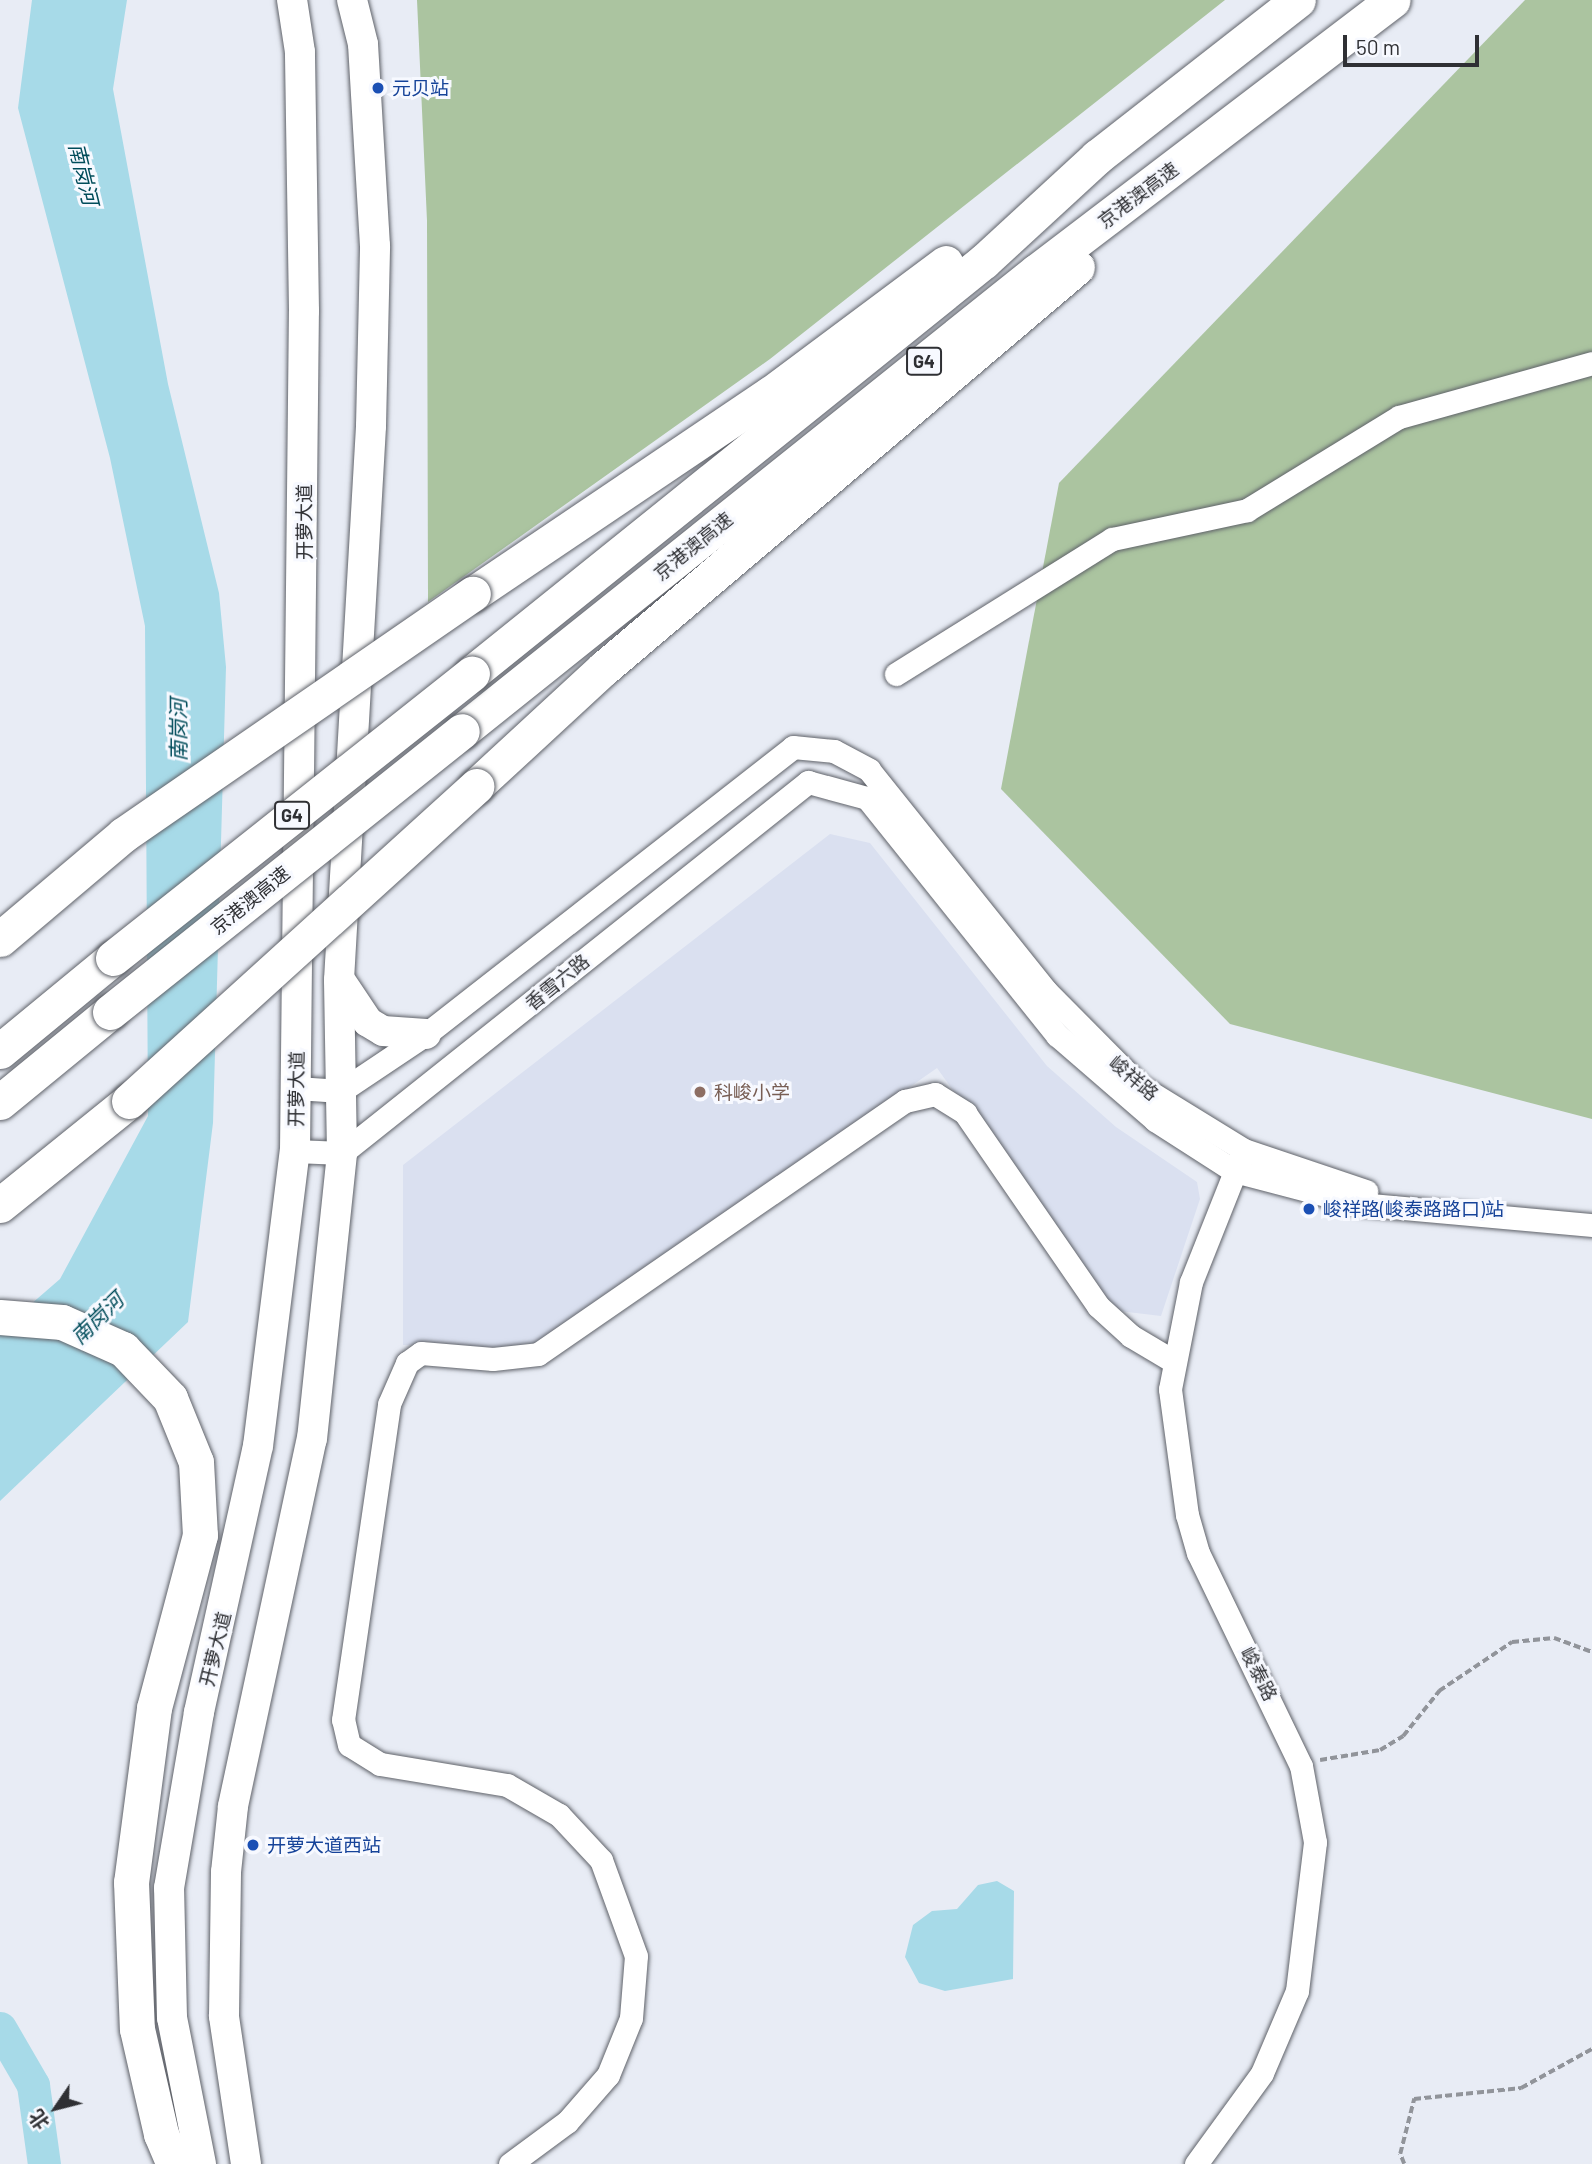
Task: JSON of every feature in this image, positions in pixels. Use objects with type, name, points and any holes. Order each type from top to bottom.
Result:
[{"type":"highway","name":"京港澳高速","points":[[0,1051],[984,261],[1097,157],[1298,0]]},
{"type":"highway","name":"京港澳高速","points":[[0,1102],[1037,271],[1243,117],[1393,0]]},
{"type":"highway","points":[[3,1201],[129,1101],[614,659],[1013,324],[1243,117]]},
{"type":"highway","points":[[0,939],[156,811],[473,594],[668,456],[770,394],[1097,157]]},
{"type":"highway","points":[[0,1317],[62,1322],[123,1349],[170,1398],[197,1462],[200,1535],[154,1708],[131,1882],[137,2029],[161,2134],[174,2164]]},
{"type":"main road","name":"开萝大道","points":[[201,2164],[172,2018],[169,1888],[199,1712],[258,1446],[295,1151],[304,311],[300,52],[292,0]]},
{"type":"main road","points":[[246,2164],[224,2016],[226,1872],[233,1806],[312,1439],[342,1153],[340,980],[374,260],[363,44],[352,0]]},
{"type":"main road","points":[[340,980],[368,1022],[383,1031],[426,1034]]},
{"type":"street","points":[[896,674],[1112,539],[1247,510],[1399,416],[1592,363]]},
{"type":"street","name":"香雪六路","points":[[341,1091],[426,1034],[793,747]]},
{"type":"street","name":"峻祥路","points":[[793,747],[834,751],[869,770],[1093,1043],[1140,1087],[1239,1160],[1360,1190],[1592,1211]]},
{"type":"street","name":"香雪六路","points":[[342,1153],[808,782]]},
{"type":"street","name":"峻祥路","points":[[808,782],[867,798],[1057,1035],[1155,1121],[1239,1160],[1360,1204],[1592,1225]]},
{"type":"street","points":[[296,1088],[341,1091]]},
{"type":"street","points":[[510,2164],[567,2122],[608,2075],[631,2018],[636,1956],[601,1860],[559,1815],[507,1785],[380,1764],[349,1745],[343,1720],[389,1404],[407,1363],[421,1353],[493,1359],[538,1354],[905,1101],[935,1094],[965,1113],[1098,1306],[1131,1336],[1173,1361]]},
{"type":"street","points":[[295,1151],[342,1153]]},
{"type":"street","name":"峻泰路","points":[[1196,2164],[1262,2073],[1297,1991],[1315,1842],[1301,1766],[1198,1553],[1177,1451],[1173,1361],[1191,1282],[1239,1160]]},
{"type":"path","points":[[1301,1766],[1380,1750],[1403,1736],[1439,1690],[1512,1642],[1554,1638],[1592,1652]]},
{"type":"path","points":[[1404,2164],[1400,2154],[1414,2099],[1521,2088],[1592,2049]]},
{"type":"shaded area","name":"科峻小学","points":[[830,834],[870,843],[1047,1066],[1116,1127],[1197,1182],[1200,1199],[1161,1316],[1111,1310],[937,1068],[555,1335],[522,1349],[403,1345],[403,1165]]},
{"type":"green space","points":[[417,0],[1225,0],[770,359],[428,602],[427,221]]},
{"type":"green space","points":[[1525,0],[1592,0],[1592,1119],[1230,1024],[1001,789],[1059,483]]},
{"type":"water","name":"南岗河","points":[[32,0],[127,0],[113,89],[168,384],[219,593],[226,667],[213,1123],[188,1322],[0,1501],[0,1331],[60,1279],[148,1116],[145,626],[110,458],[18,108]]},
{"type":"water","points":[[997,1881],[1014,1891],[1013,1979],[945,1991],[919,1983],[905,1957],[913,1925],[932,1911],[957,1909],[978,1885]]},
{"type":"waterway","points":[[0,2028],[33,2085],[44,2164]]},
{"type":"place","name":"元贝站","points":[[378,88]]},
{"type":"place","name":"科峻小学","points":[[700,1092]]},
{"type":"place","name":"峻祥路(峻泰路路口)站","points":[[1309,1209]]},
{"type":"place","name":"开萝大道西站","points":[[253,1845]]}]
